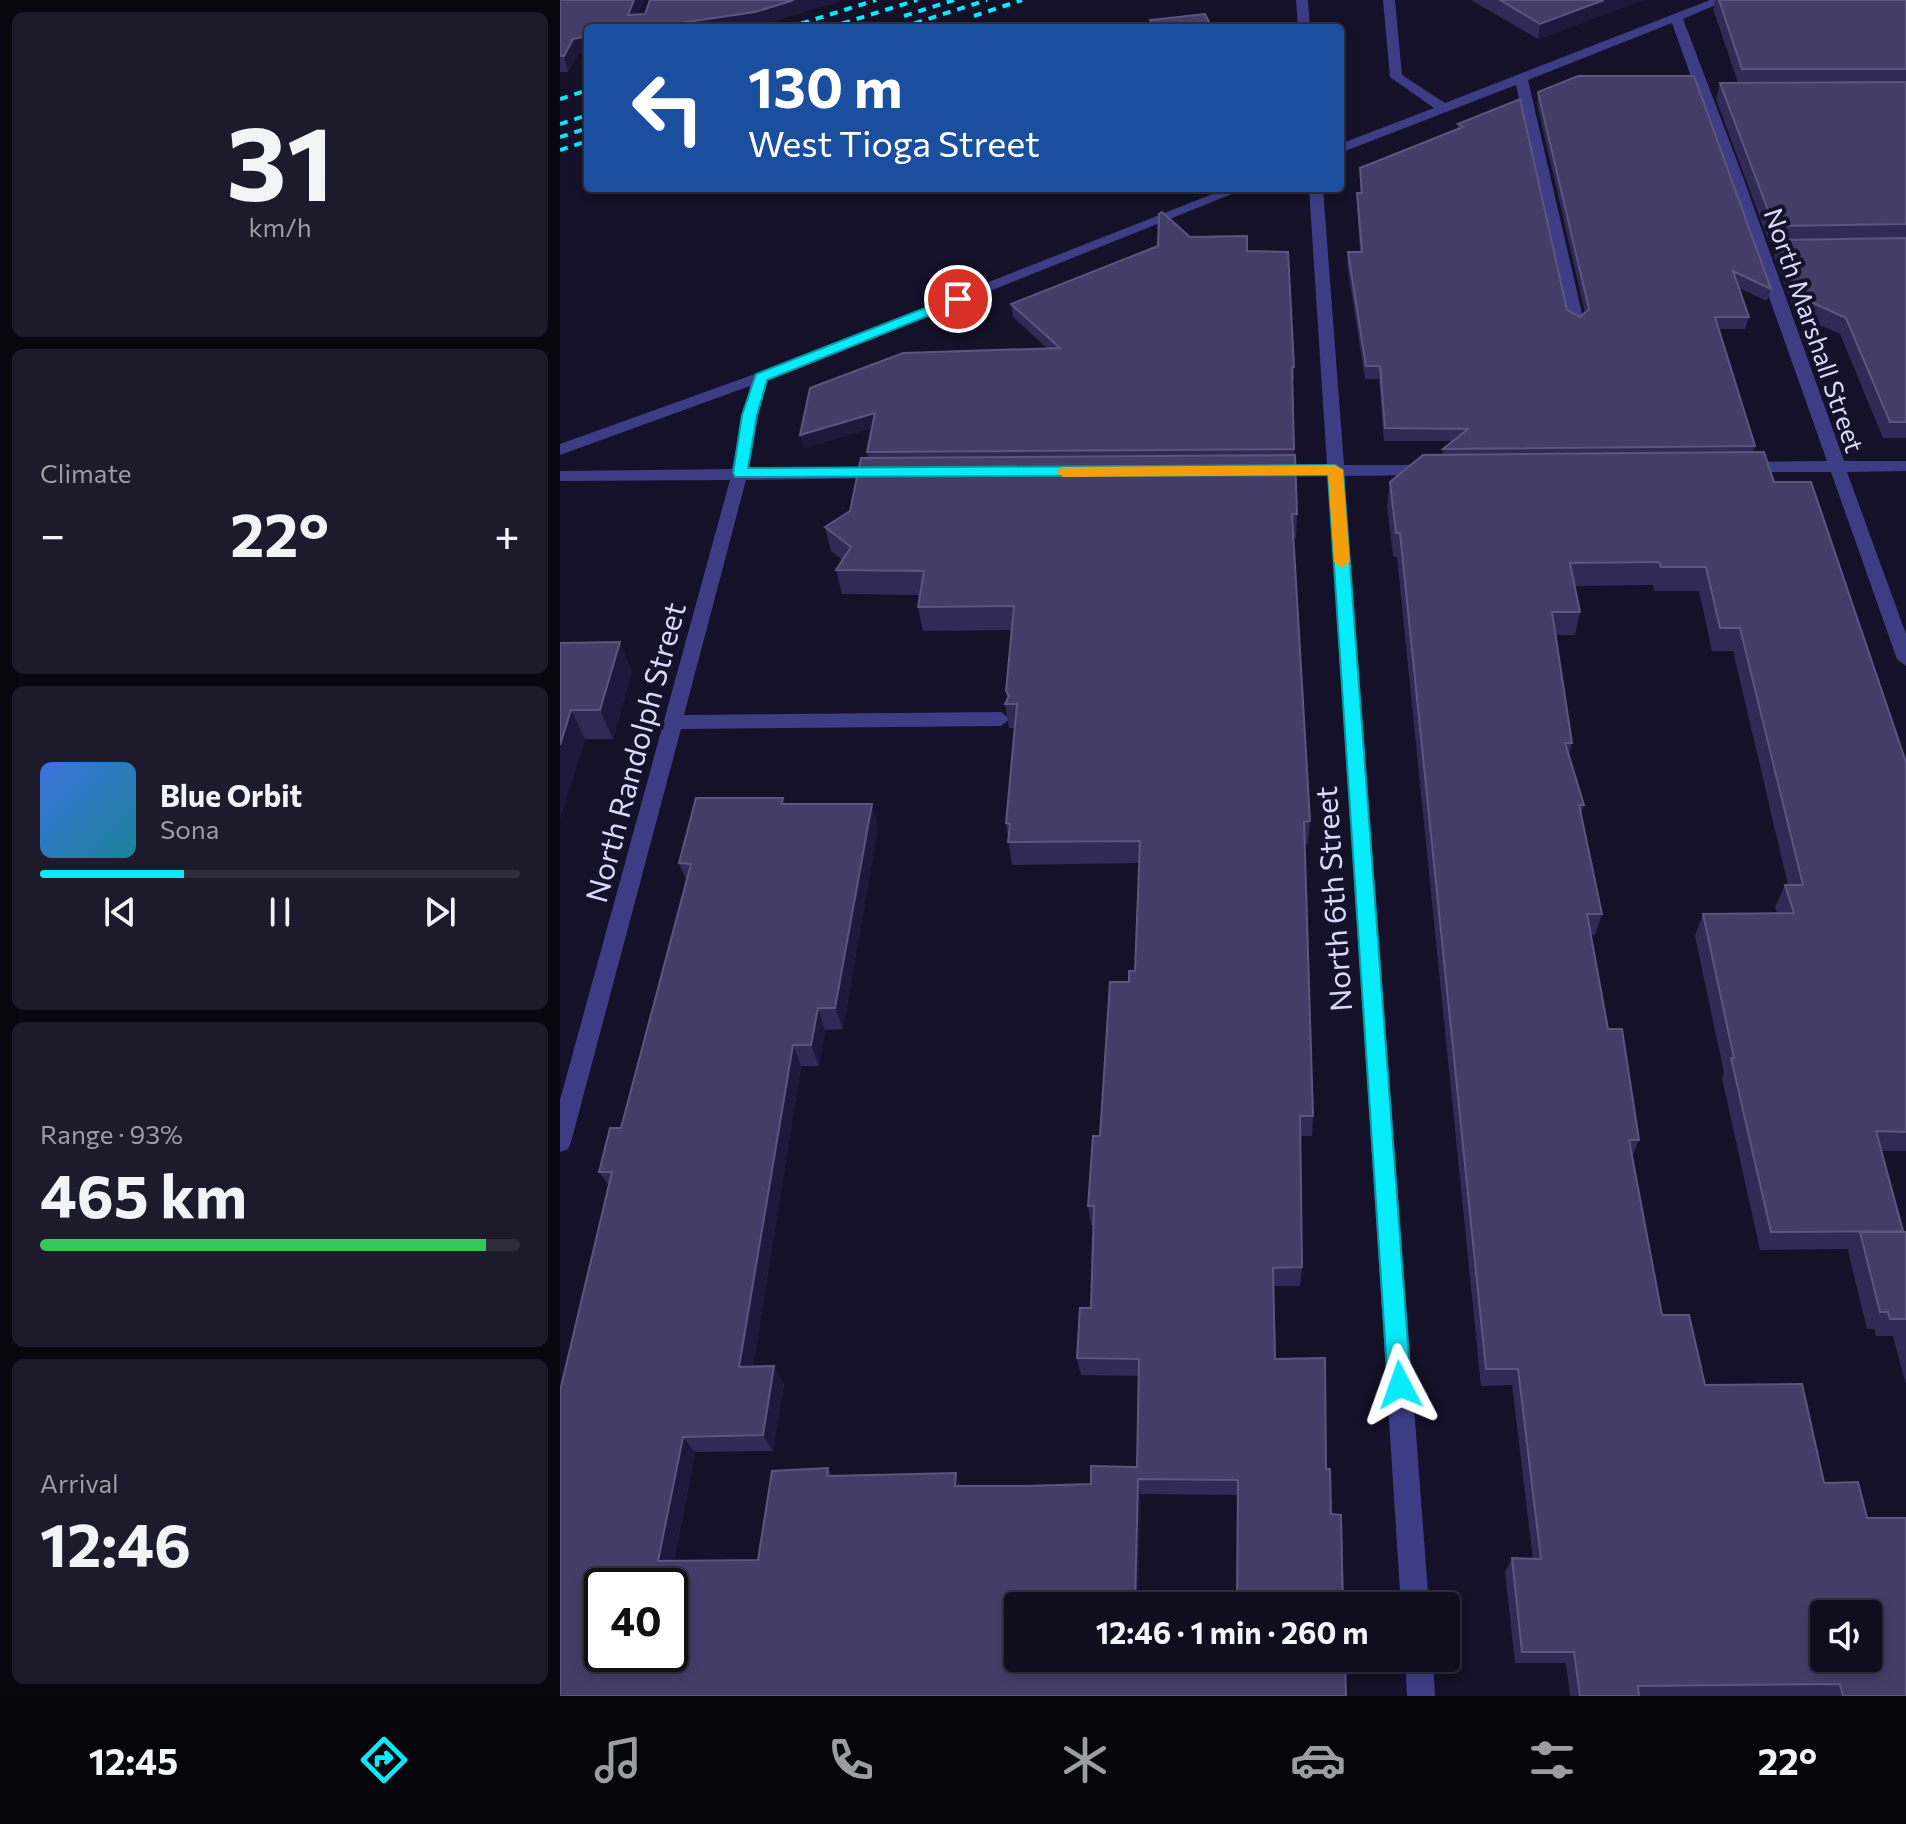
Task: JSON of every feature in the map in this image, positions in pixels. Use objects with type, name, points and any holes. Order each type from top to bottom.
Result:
[{"type":"street","points":[[1302,0],[1304,24]]},
{"type":"street","points":[[1389,0],[1396,77],[1445,109]]},
{"type":"street","points":[[1344,147],[1721,0]]},
{"type":"street","name":"North Marshall Street","points":[[1676,18],[1710,92],[1769,248],[1835,466],[1906,659]]},
{"type":"street","points":[[1521,79],[1576,322]]},
{"type":"street","points":[[560,450],[761,377],[1230,192]]},
{"type":"street","name":"North 6th Street","points":[[1316,192],[1414,1592]]},
{"type":"street","name":"North Randolph Street","points":[[560,1142],[740,473],[750,415],[761,377]]},
{"type":"street","points":[[1724,467],[1906,466]]},
{"type":"street","points":[[1257,471],[1445,469]]},
{"type":"street","points":[[560,476],[895,473]]},
{"type":"street","points":[[673,722],[1001,719]]},
{"type":"street","points":[[1420,1672],[1421,1696]]},
{"type":"building","points":[[560,0],[634,0],[628,15],[645,14],[650,0],[794,0],[755,12],[673,24],[584,24],[584,37],[573,39],[564,56],[560,56]]},
{"type":"building","points":[[1500,0],[1604,0],[1540,24]]},
{"type":"building","points":[[1719,0],[1906,0],[1906,69],[1742,69]]},
{"type":"building","points":[[1205,14],[1210,24],[1152,24],[1150,20]]},
{"type":"building","points":[[1578,76],[1694,76],[1771,289],[1733,271],[1749,317],[1715,317],[1755,446],[1443,449],[1468,429],[1385,428],[1380,366],[1366,366],[1348,252],[1362,252],[1357,193],[1362,193],[1360,168],[1463,127],[1458,124],[1520,99],[1567,310],[1580,317],[1589,309],[1538,92]]},
{"type":"building","points":[[1906,82],[1906,224],[1774,226],[1720,83]]},
{"type":"building","points":[[1162,212],[1190,237],[1247,236],[1247,251],[1288,252],[1294,367],[1294,449],[867,452],[875,413],[800,435],[810,388],[903,353],[1060,348],[1011,304],[1158,246],[1159,214]]},
{"type":"building","points":[[1906,238],[1906,422],[1890,422],[1846,318],[1800,297],[1779,240]]},
{"type":"building","points":[[1764,452],[1774,482],[1811,482],[1906,762],[1906,1132],[1876,1131],[1903,1231],[1771,1232],[1731,1058],[1734,1058],[1703,914],[1794,913],[1785,885],[1803,885],[1740,628],[1720,628],[1706,567],[1661,567],[1659,562],[1570,563],[1580,612],[1552,612],[1572,743],[1565,743],[1584,805],[1579,805],[1602,914],[1587,914],[1608,1029],[1622,1029],[1639,1140],[1629,1140],[1662,1315],[1689,1315],[1705,1385],[1802,1384],[1824,1483],[1858,1482],[1867,1518],[1906,1518],[1906,1696],[1843,1696],[1840,1684],[1638,1686],[1639,1696],[1580,1696],[1574,1652],[1522,1652],[1512,1558],[1541,1559],[1518,1369],[1486,1369],[1400,533],[1396,533],[1390,482],[1423,455]]},
{"type":"building","points":[[1295,455],[1297,514],[1292,514],[1310,821],[1304,822],[1313,1116],[1300,1116],[1302,1267],[1273,1268],[1275,1359],[1325,1358],[1326,1469],[1330,1469],[1331,1514],[1341,1515],[1343,1592],[1237,1592],[1238,1480],[1138,1479],[1135,1592],[1004,1592],[1004,1672],[1345,1672],[1346,1696],[560,1696],[560,1391],[612,1172],[599,1172],[610,1128],[621,1128],[691,864],[679,863],[696,798],[783,798],[781,804],[872,804],[835,1008],[818,1008],[811,1045],[793,1045],[739,1367],[774,1366],[763,1435],[683,1437],[658,1561],[758,1560],[772,1471],[828,1468],[827,1476],[956,1473],[955,1486],[1025,1486],[1091,1484],[1091,1466],[1137,1467],[1139,1359],[1077,1358],[1080,1308],[1091,1308],[1094,1206],[1088,1206],[1093,1136],[1100,1136],[1110,982],[1129,982],[1129,971],[1135,971],[1140,841],[1008,842],[1010,824],[1006,823],[1017,704],[1005,704],[1009,696],[1006,691],[1014,606],[918,607],[924,571],[836,570],[851,547],[825,527],[850,511],[861,458]]},
{"type":"building","points":[[620,642],[600,710],[571,710],[560,745],[560,643]]},
{"type":"building","points":[[1860,1232],[1906,1232],[1906,1319],[1890,1319],[1888,1312],[1880,1312]]},
{"type":"railway","points":[[800,24],[876,0]]},
{"type":"railway","points":[[841,24],[917,0]]},
{"type":"railway","points":[[904,16],[954,0]]},
{"type":"railway","points":[[912,24],[987,0]]},
{"type":"railway","points":[[974,16],[1022,0]]},
{"type":"railway","points":[[560,99],[584,91]]},
{"type":"railway","points":[[560,124],[584,116]]},
{"type":"railway","points":[[560,137],[584,129]]},
{"type":"railway","points":[[560,150],[584,142]]},
{"type":"slow traffic","points":[[1063,472],[1335,470],[1342,562]]},
{"type":"route","points":[[958,299],[761,377],[750,415],[740,473],[1335,470],[1400,1385]]}]
